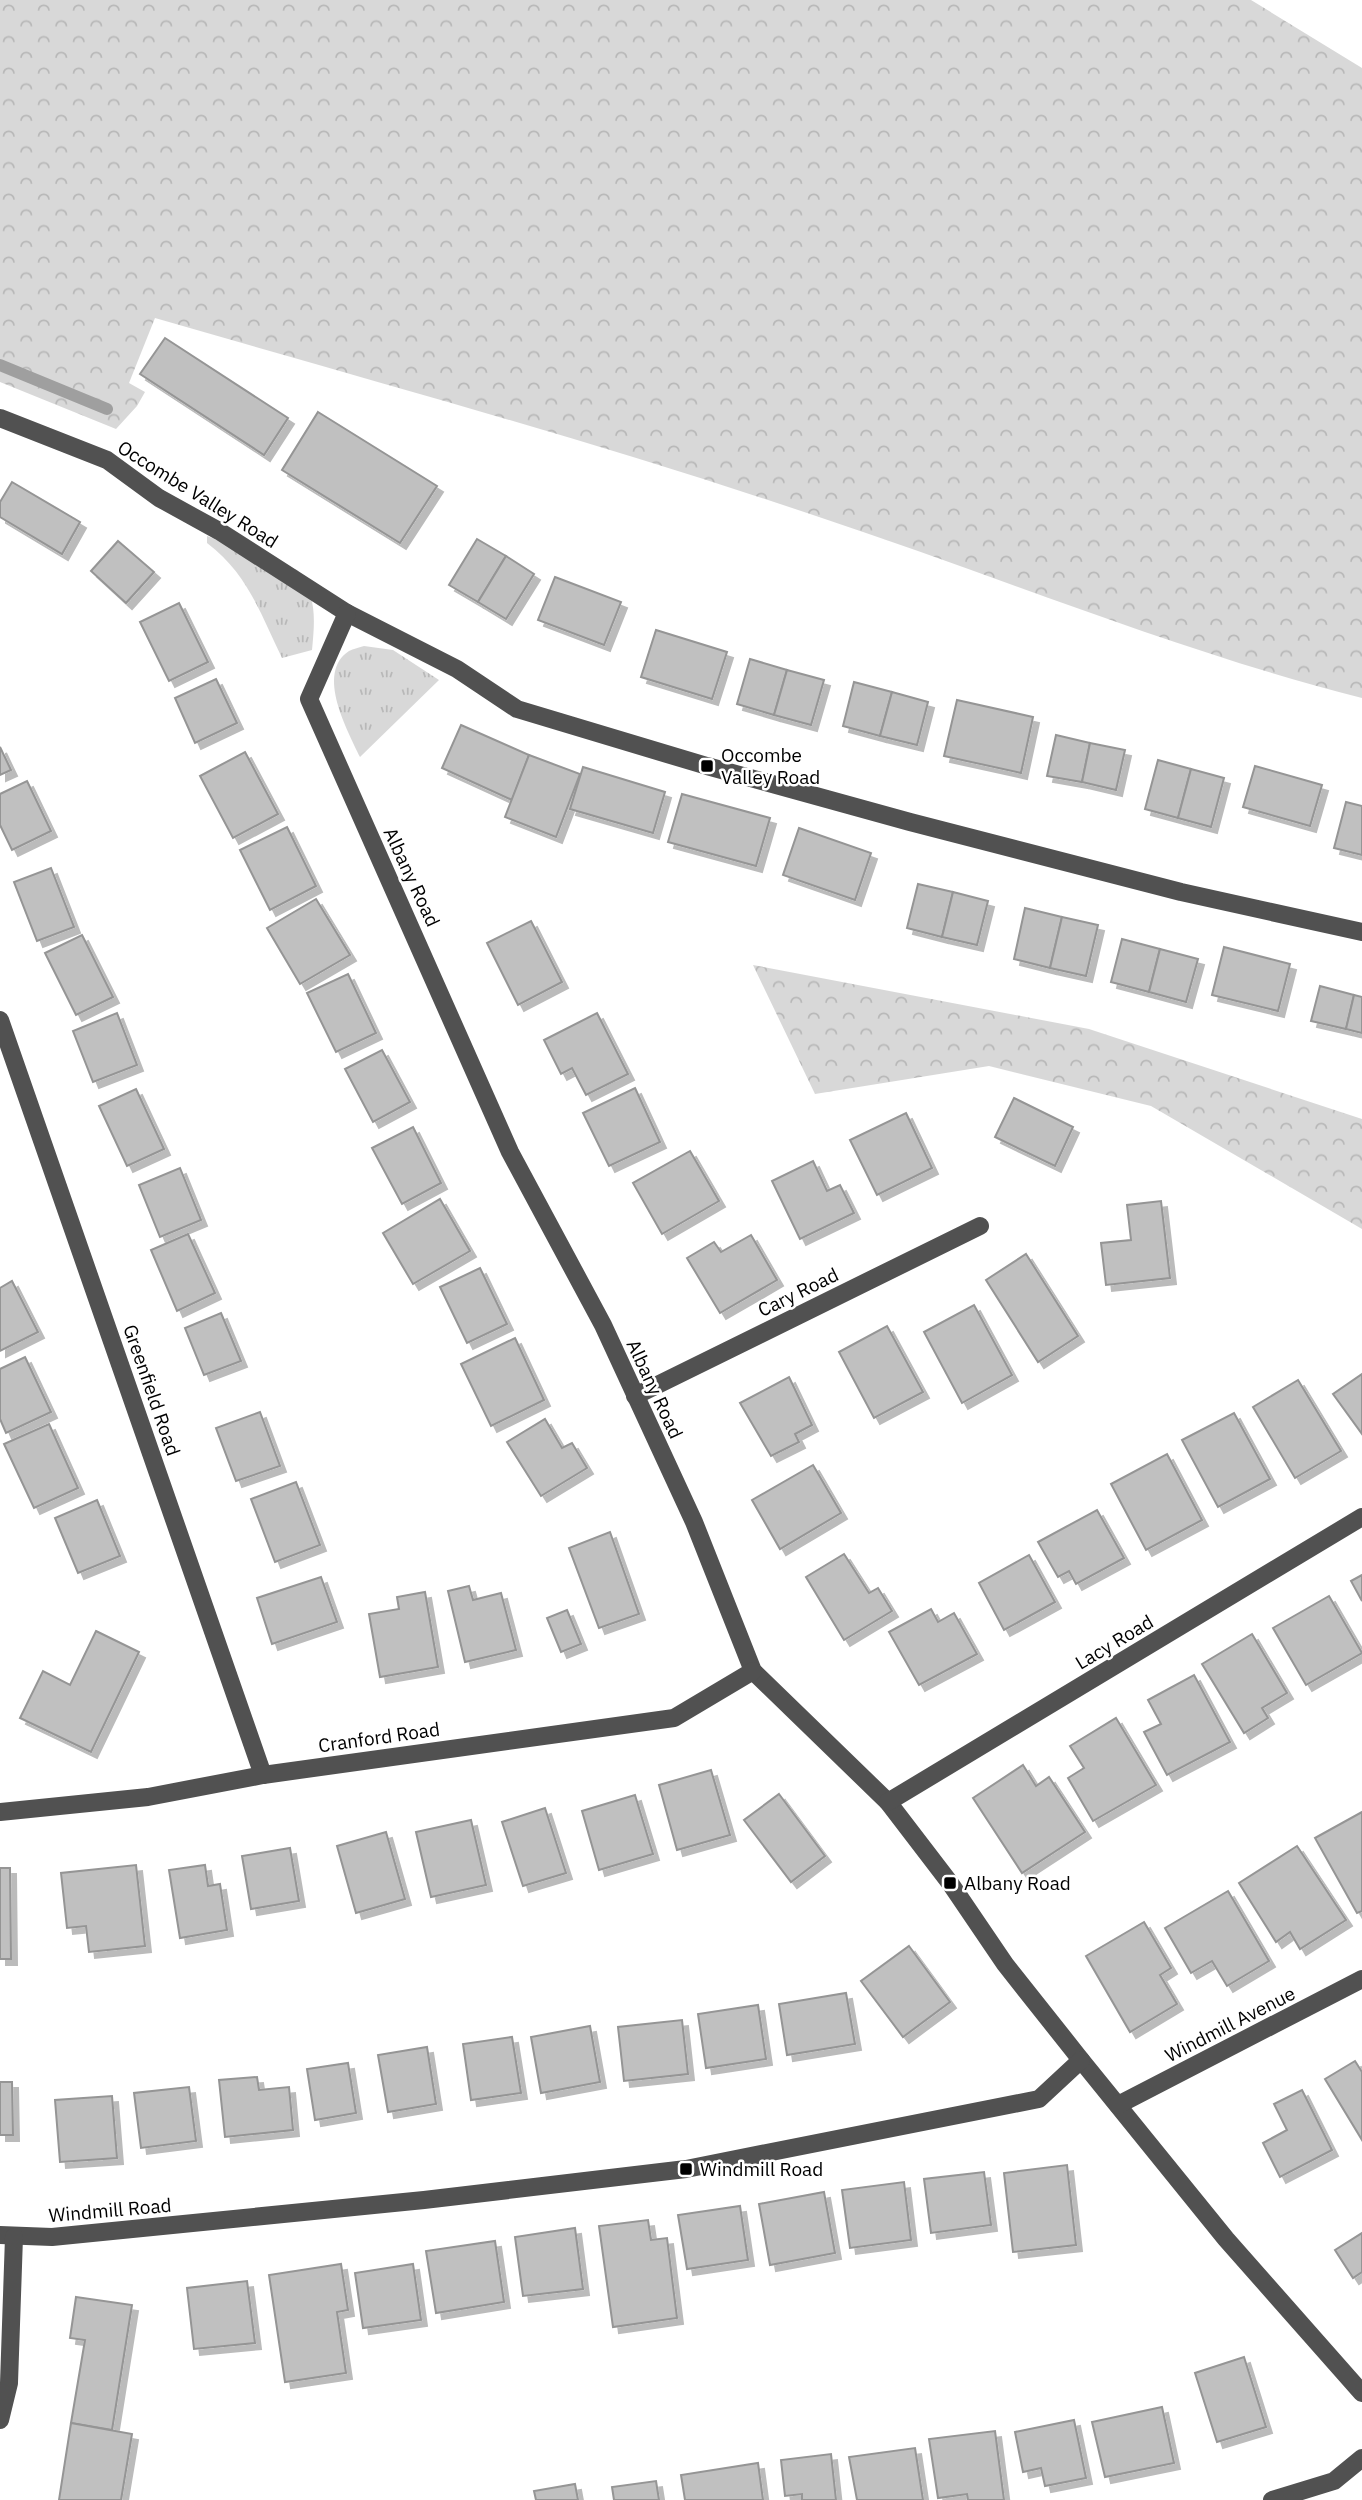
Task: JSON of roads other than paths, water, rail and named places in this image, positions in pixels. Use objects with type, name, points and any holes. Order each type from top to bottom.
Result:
[{"type":"street","name":"Occombe Valley Road","points":[[0,418],[107,460],[159,498],[219,531],[347,613],[457,669],[517,709],[910,822],[1181,891],[1362,932]]},
{"type":"street","name":"Albany Road","points":[[347,613],[309,699],[510,1152],[603,1325],[694,1522],[753,1671],[888,1802],[950,1883],[1005,1964],[1081,2060],[1226,2239],[1362,2393]]},
{"type":"street","name":"Greenfield Road","points":[[0,1020],[262,1775]]},
{"type":"street","name":"Cary Road","points":[[635,1396],[980,1226]]},
{"type":"street","name":"Lacy Road","points":[[888,1802],[1362,1517]]},
{"type":"street","name":"Cranford Road","points":[[0,1812],[148,1797],[262,1775],[674,1718],[753,1671]]},
{"type":"street","name":"Windmill Avenue","points":[[1118,2105],[1362,1979]]},
{"type":"street","name":"Windmill Road","points":[[7,2236],[52,2237],[396,2203],[686,2169],[1039,2098],[1081,2060]]},
{"type":"street","points":[[0,2420],[9,2383],[7,2236]]},
{"type":"street","points":[[1272,2500],[1334,2480],[1362,2458]]},
{"type":"waterway","points":[[0,365],[107,409]]},
{"type":"place","name":"Occombe Valley Road","points":[[707,766]]},
{"type":"place","name":"Albany Road","points":[[950,1883]]},
{"type":"place","name":"Windmill Road","points":[[686,2169]]}]
